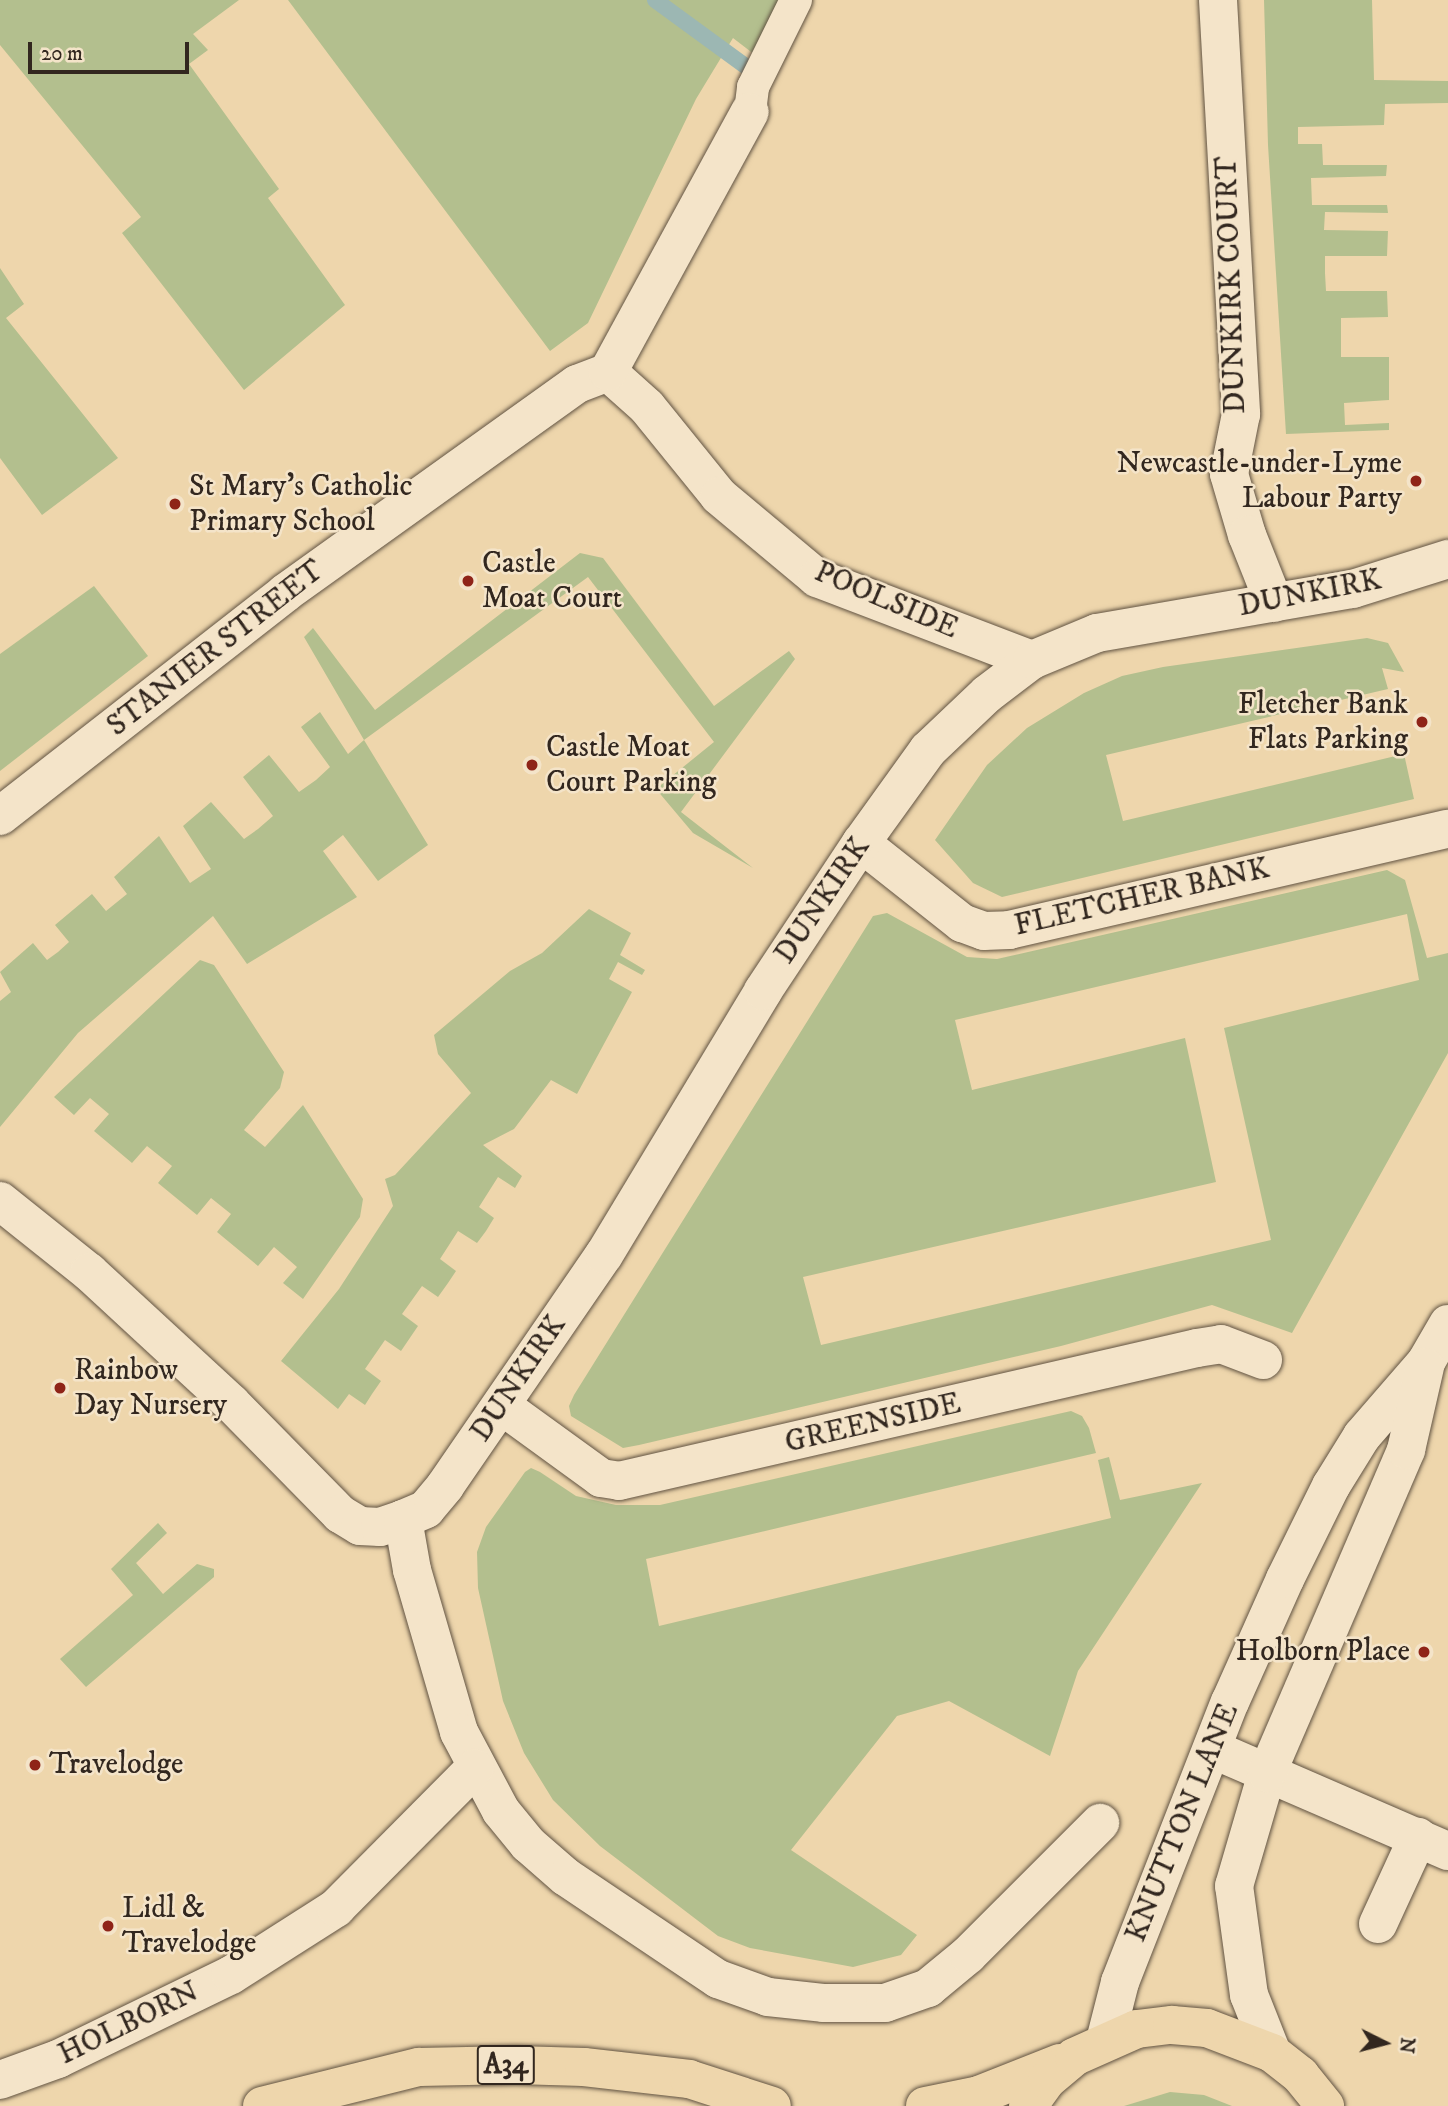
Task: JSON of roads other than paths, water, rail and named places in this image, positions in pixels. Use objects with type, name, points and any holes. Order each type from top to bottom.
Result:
[{"type":"highway","points":[[925,2106],[979,2095],[1137,2029],[1207,2028],[1272,2053],[1300,2075],[1326,2104]]},
{"type":"highway","points":[[1028,2106],[1047,2080],[1089,2049]]},
{"type":"highway","name":"A34","points":[[262,2106],[419,2067],[516,2065],[584,2067],[689,2079],[772,2106]]},
{"type":"street","name":"DUNKIRK COURT","points":[[1218,0],[1241,414],[1229,474],[1274,603]]},
{"type":"street","points":[[608,372],[752,99]]},
{"type":"street","name":"POOLSIDE","points":[[608,372],[647,407],[719,496],[817,578],[1032,660]]},
{"type":"street","name":"STANIER STREET","points":[[0,816],[285,593],[577,384],[608,372]]},
{"type":"street","name":"DUNKIRK","points":[[0,1201],[89,1272],[231,1403],[340,1514],[360,1526],[380,1527],[426,1509],[502,1406],[604,1255],[763,991],[861,844],[928,750],[987,694],[1032,660],[1121,627],[1353,589],[1448,559]]},
{"type":"street","name":"FLETCHER BANK","points":[[861,844],[962,923],[984,931],[1009,930],[1448,828]]},
{"type":"street","name":"KNUTTON LANE","points":[[1089,2049],[1120,1982],[1258,1637],[1331,1486],[1362,1436],[1426,1362],[1448,1324]]},
{"type":"street","name":"GREENSIDE","points":[[502,1406],[601,1478],[620,1481],[1197,1348],[1221,1344],[1263,1360]]},
{"type":"street","name":"KNUTTON LANE","points":[[1272,2053],[1249,1995],[1234,1886],[1267,1773],[1406,1451],[1426,1362]]},
{"type":"street","points":[[403,1519],[436,1655],[475,1768],[528,1844],[566,1877],[718,1979],[768,1997],[823,2003],[885,2003],[929,1988],[968,1955],[1100,1823]]},
{"type":"street","points":[[1212,1749],[1433,1844],[1378,1924]]},
{"type":"street","name":"HOLBORN","points":[[0,2080],[58,2059],[231,1975],[336,1908],[475,1768]]},
{"type":"lane","points":[[752,99],[767,58],[796,0]]},
{"type":"waterway","points":[[655,0],[763,79]]},
{"type":"place","name":"Newcastle-under-Lyme Labour Party","points":[[1416,481]]},
{"type":"place","name":"St Mary's Catholic Primary School","points":[[175,504]]},
{"type":"place","name":"Castle Moat Court","points":[[468,581]]},
{"type":"place","name":"Fletcher Bank Flats Parking","points":[[1422,722]]},
{"type":"place","name":"Castle Moat Court Parking","points":[[532,765]]},
{"type":"place","name":"Rainbow Day Nursery","points":[[60,1388]]},
{"type":"place","name":"Holborn Place","points":[[1424,1652]]},
{"type":"place","name":"Travelodge","points":[[35,1765]]},
{"type":"place","name":"Lidl & Travelodge","points":[[108,1926]]}]
